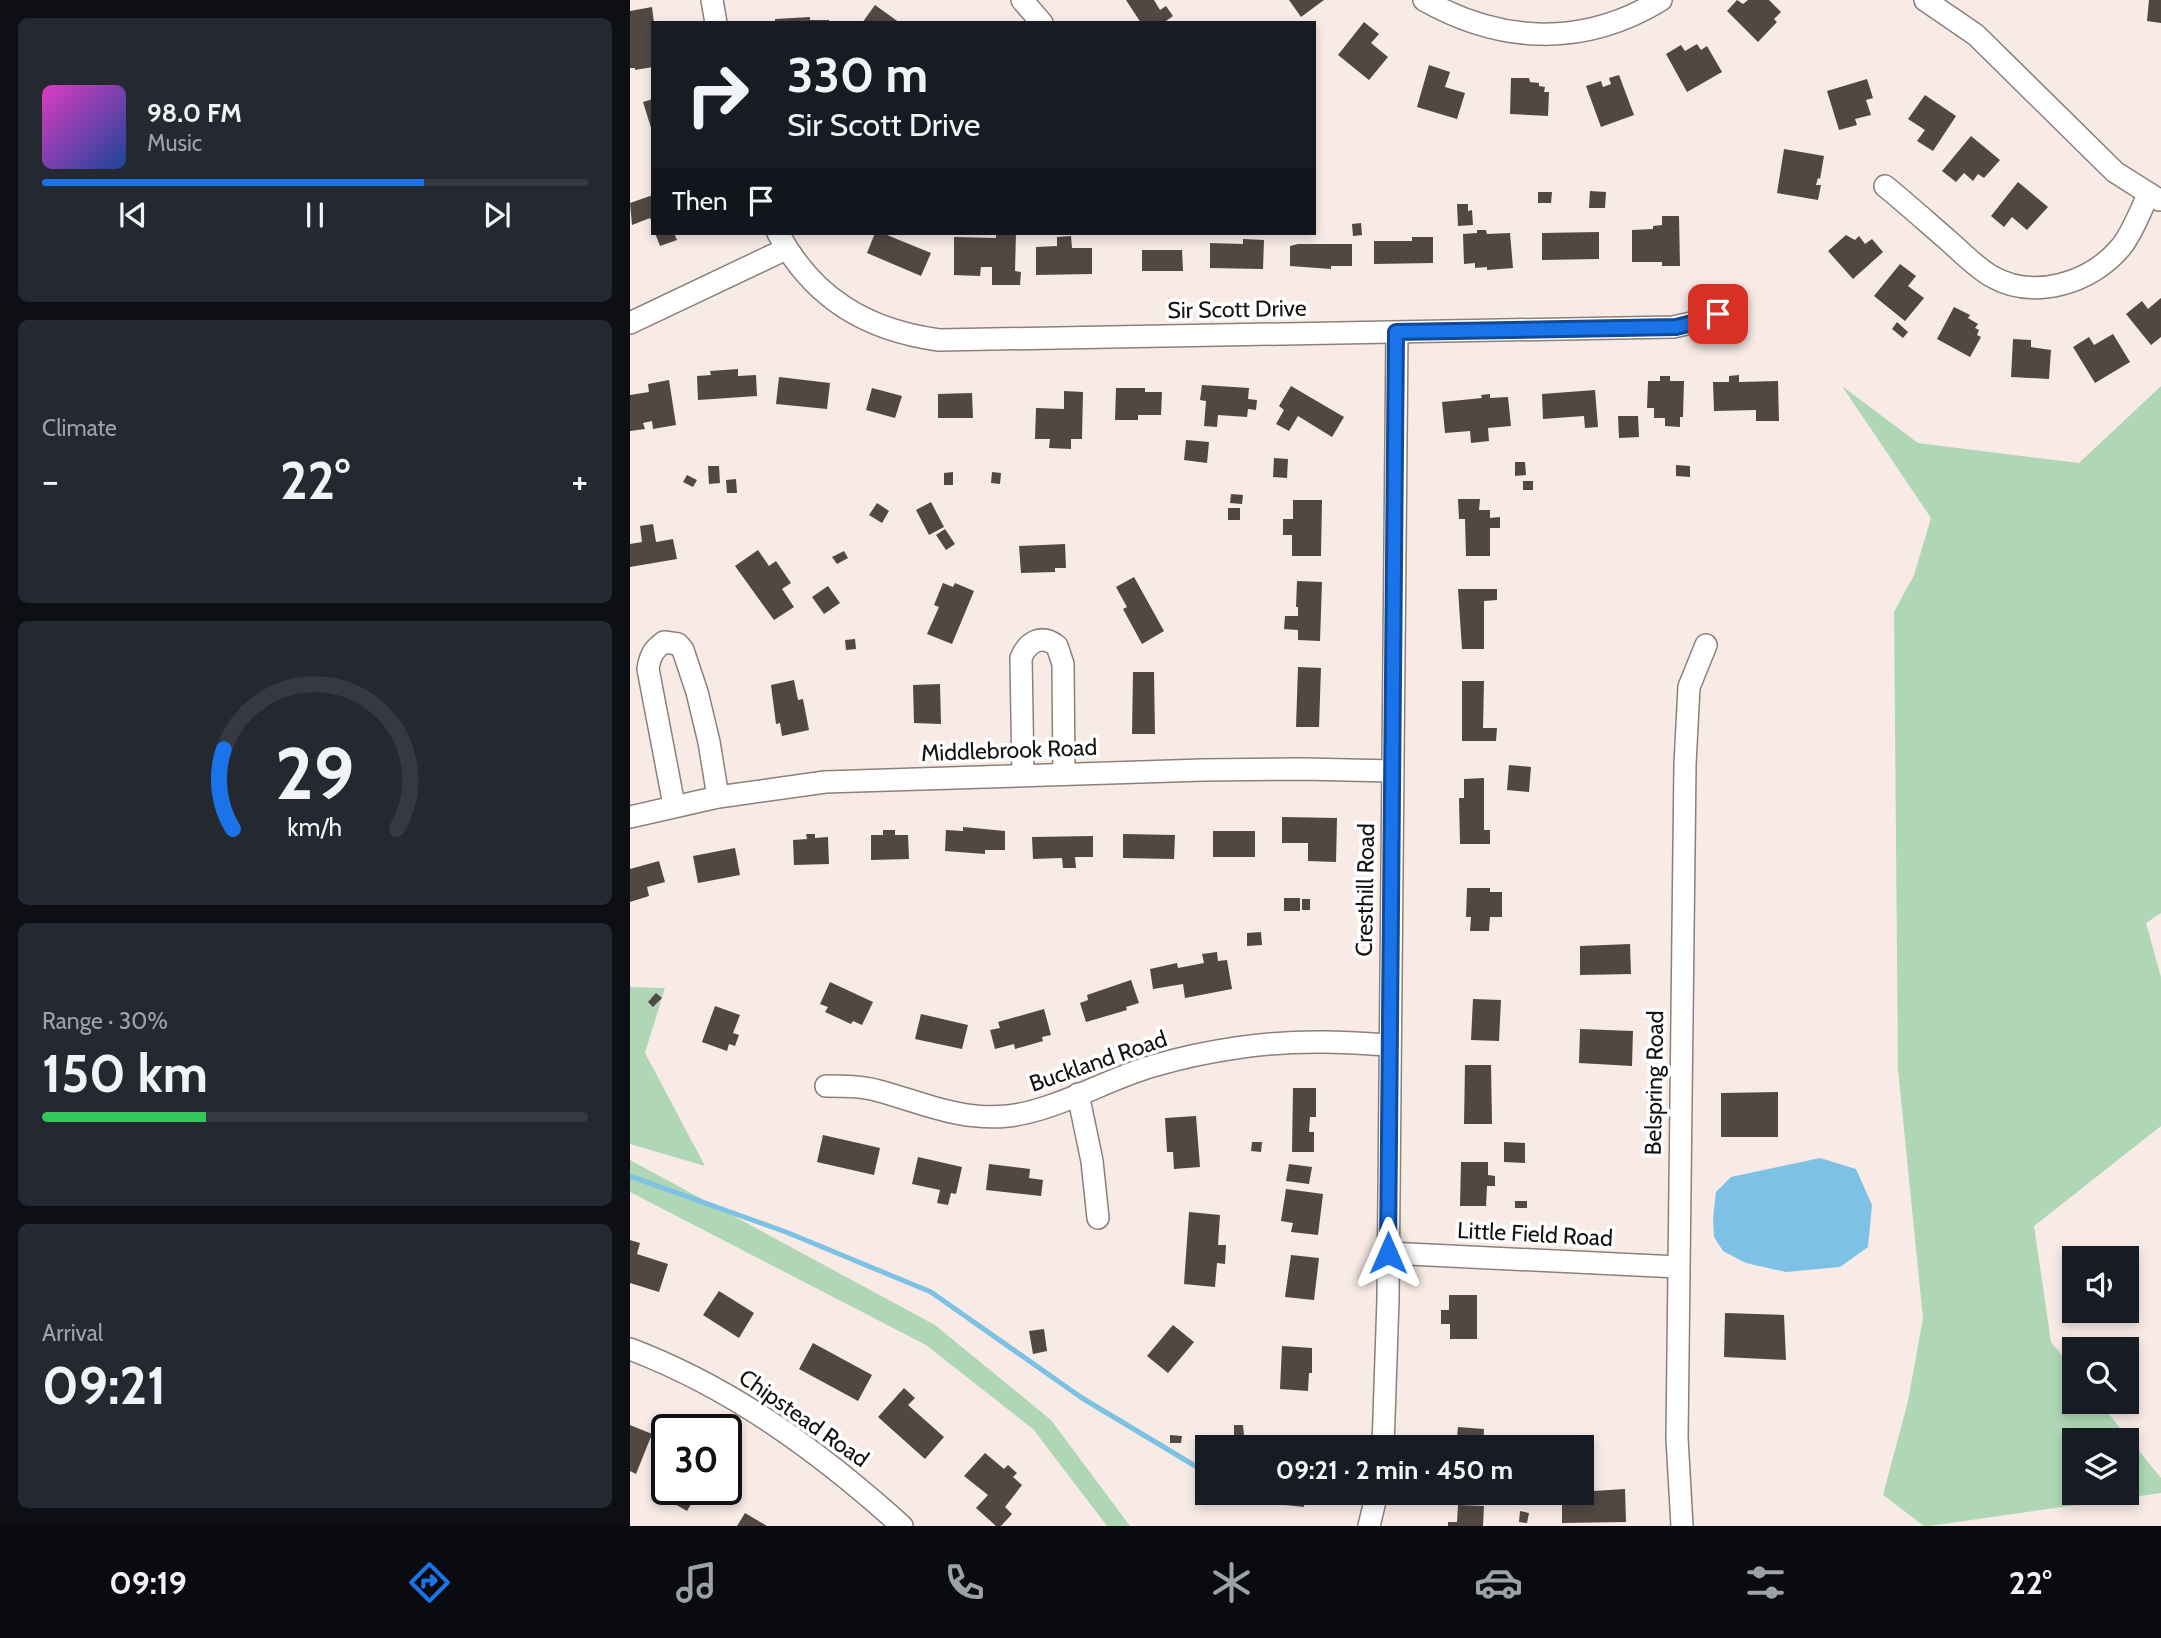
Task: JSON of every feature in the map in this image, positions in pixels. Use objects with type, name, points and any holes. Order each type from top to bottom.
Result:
[{"type":"street","points":[[712,0],[716,21]]},
{"type":"street","points":[[1022,0],[1040,21]]},
{"type":"street","points":[[1424,0],[1487,27],[1528,35],[1567,34],[1604,27],[1638,14],[1661,0]]},
{"type":"street","points":[[1885,186],[1992,277],[2017,286],[2063,285],[2101,267],[2121,246],[2155,198],[2115,172],[1976,35],[1925,0]]},
{"type":"street","points":[[630,323],[782,241]]},
{"type":"street","name":"Sir Scott Drive","points":[[782,241],[807,277],[845,309],[882,327],[939,340],[1676,327],[1700,321],[1735,306]]},
{"type":"street","name":"Cresthill Road","points":[[1383,1435],[1394,771],[1396,332]]},
{"type":"street","points":[[1023,775],[1021,658],[1025,648],[1034,641],[1043,639],[1057,646],[1063,663],[1064,774]]},
{"type":"street","points":[[674,805],[648,669],[649,658],[655,648],[664,642],[678,644],[684,650],[709,742],[718,797]]},
{"type":"street","name":"Belspring Road","points":[[1682,1526],[1677,1437],[1685,764],[1689,687],[1706,645]]},
{"type":"street","name":"Middlebrook Road","points":[[630,817],[718,797],[825,782],[1303,769],[1394,771]]},
{"type":"street","name":"Buckland Road","points":[[826,1086],[877,1090],[962,1116],[1008,1116],[1037,1110],[1152,1066],[1209,1054],[1266,1045],[1324,1042],[1389,1045]]},
{"type":"street","points":[[1078,1094],[1092,1161],[1098,1217]]},
{"type":"street","name":"Little Field Road","points":[[1388,1253],[1678,1267]]},
{"type":"street","name":"Chipstead Road","points":[[630,1349],[700,1380],[763,1416],[821,1457],[902,1526]]},
{"type":"street","points":[[1369,1526],[1374,1505]]},
{"type":"green space","points":[[1842,386],[1918,443],[2079,463],[2161,386],[2161,913],[2146,923],[2161,977],[2161,1126],[2034,1226],[2051,1342],[2062,1355],[2062,1414],[2109,1414],[2120,1428],[2062,1428],[2062,1505],[2077,1505],[1929,1526],[1924,1526],[1883,1495],[1908,1401],[1923,1318],[1898,1069],[1894,612],[1914,575],[1931,518]]},
{"type":"green space","points":[[630,987],[665,988],[645,1053],[705,1166],[630,1144]]},
{"type":"green space","points":[[630,1160],[935,1325],[1051,1420],[1130,1526],[1107,1526],[1033,1429],[926,1345],[630,1192]]},
{"type":"green space","points":[[2139,1451],[2161,1478],[2161,1493],[2139,1496]]},
{"type":"water","points":[[1820,1158],[1856,1169],[1872,1205],[1868,1247],[1840,1267],[1786,1272],[1746,1263],[1723,1251],[1714,1237],[1713,1218],[1716,1192],[1731,1177]]},
{"type":"building","points":[[1126,0],[1154,0],[1160,10],[1166,6],[1173,16],[1166,21],[1140,21]]},
{"type":"building","points":[[1289,0],[1324,0],[1301,17]]},
{"type":"building","points":[[1737,0],[1743,4],[1748,0],[1769,0],[1781,12],[1774,19],[1777,22],[1758,42],[1727,11]]},
{"type":"building","points":[[2149,0],[2161,0],[2161,23],[2147,21]]},
{"type":"building","points":[[875,5],[897,21],[863,21]]},
{"type":"building","points":[[652,7],[651,67],[635,70],[630,68],[630,11]]},
{"type":"building","points":[[810,17],[810,20],[829,21],[775,21]]},
{"type":"building","points":[[1364,22],[1379,34],[1371,43],[1388,57],[1369,80],[1338,55]]},
{"type":"building","points":[[1697,44],[1701,50],[1707,46],[1722,72],[1687,92],[1666,54],[1681,45],[1685,51]]},
{"type":"building","points":[[1429,65],[1450,72],[1445,87],[1465,93],[1457,119],[1417,107]]},
{"type":"building","points":[[1619,75],[1634,115],[1601,127],[1586,86],[1601,81],[1603,87],[1611,84],[1609,78]]},
{"type":"building","points":[[1511,78],[1529,78],[1530,82],[1545,87],[1544,92],[1549,92],[1548,116],[1510,114]]},
{"type":"building","points":[[1867,79],[1873,98],[1866,100],[1871,115],[1855,119],[1857,125],[1839,130],[1827,91]]},
{"type":"building","points":[[1925,95],[1956,116],[1933,151],[1917,141],[1925,130],[1908,119]]},
{"type":"building","points":[[651,100],[651,128],[643,102]]},
{"type":"building","points":[[1971,136],[2000,160],[1984,178],[1978,174],[1973,181],[1964,173],[1956,182],[1942,171]]},
{"type":"building","points":[[1784,149],[1824,156],[1820,179],[1818,178],[1816,185],[1821,185],[1818,200],[1777,193]]},
{"type":"building","points":[[2018,182],[2048,207],[2027,230],[2012,217],[2004,227],[1991,216]]},
{"type":"building","points":[[1590,191],[1606,192],[1605,208],[1589,208]]},
{"type":"building","points":[[1538,192],[1552,192],[1551,203],[1538,203]]},
{"type":"building","points":[[651,196],[651,220],[650,218],[632,225],[630,203]]},
{"type":"building","points":[[1457,204],[1468,204],[1468,211],[1472,210],[1473,225],[1458,226]]},
{"type":"building","points":[[1662,216],[1679,216],[1680,266],[1662,266],[1662,262],[1632,262],[1632,230],[1653,229],[1653,226],[1662,225]]},
{"type":"building","points":[[1361,223],[1362,235],[1353,236],[1352,224]]},
{"type":"building","points":[[1477,230],[1486,230],[1487,234],[1510,233],[1513,268],[1487,270],[1487,267],[1475,268],[1475,263],[1464,264],[1463,234],[1477,233]]},
{"type":"building","points":[[1599,232],[1599,259],[1542,260],[1542,233]]},
{"type":"building","points":[[656,235],[675,235],[677,240],[660,246]]},
{"type":"building","points":[[874,235],[887,235],[931,253],[921,276],[867,253]]},
{"type":"building","points":[[996,235],[1016,235],[1015,271],[1021,272],[1020,285],[992,285],[992,267],[981,267],[980,276],[954,275],[954,237],[996,238]]},
{"type":"building","points":[[1846,235],[1855,240],[1859,236],[1865,244],[1872,239],[1883,252],[1853,279],[1828,251]]},
{"type":"building","points":[[1071,236],[1072,248],[1092,248],[1092,274],[1036,275],[1036,247],[1057,246],[1057,237]]},
{"type":"building","points":[[1412,237],[1433,237],[1433,263],[1374,264],[1374,241],[1412,241]]},
{"type":"building","points":[[1243,239],[1264,240],[1263,269],[1210,268],[1210,243],[1243,244]]},
{"type":"building","points":[[1352,244],[1352,266],[1331,266],[1331,269],[1290,266],[1290,246]]},
{"type":"building","points":[[1142,250],[1182,250],[1183,271],[1142,271]]},
{"type":"building","points":[[1900,264],[1916,276],[1908,286],[1924,298],[1905,321],[1874,296]]},
{"type":"building","points":[[2161,298],[2161,337],[2151,345],[2126,314],[2142,301],[2148,309]]},
{"type":"building","points":[[1954,307],[1970,315],[1968,318],[1978,324],[1975,328],[1979,330],[1977,335],[1981,337],[1970,357],[1937,339]]},
{"type":"building","points":[[1897,322],[1908,332],[1903,338],[1892,329]]},
{"type":"building","points":[[2113,334],[2130,362],[2095,383],[2073,347],[2089,337],[2094,345]]},
{"type":"building","points":[[2013,339],[2031,340],[2031,347],[2051,350],[2049,379],[2011,377]]},
{"type":"building","points":[[738,369],[738,376],[756,375],[757,396],[698,400],[697,376],[711,375],[710,371]]},
{"type":"building","points":[[1739,375],[1739,382],[1778,381],[1779,421],[1756,421],[1756,410],[1714,411],[1713,382],[1729,382],[1729,376]]},
{"type":"building","points":[[1660,376],[1670,376],[1670,381],[1684,381],[1683,417],[1680,417],[1680,427],[1665,426],[1665,418],[1654,418],[1654,408],[1647,408],[1648,381],[1660,381]]},
{"type":"building","points":[[779,377],[830,383],[827,409],[776,404]]},
{"type":"building","points":[[669,380],[676,425],[653,429],[652,421],[643,423],[645,429],[630,431],[630,395],[649,392],[648,384]]},
{"type":"building","points":[[1202,385],[1249,388],[1248,399],[1257,400],[1256,410],[1248,409],[1247,417],[1218,415],[1217,427],[1204,426],[1206,401],[1200,400]]},
{"type":"building","points":[[1291,386],[1344,417],[1332,437],[1298,416],[1289,431],[1276,424],[1284,410],[1279,406]]},
{"type":"building","points":[[872,388],[902,396],[895,418],[866,410]]},
{"type":"building","points":[[1116,388],[1145,388],[1145,392],[1162,392],[1161,415],[1138,415],[1138,420],[1115,420]]},
{"type":"building","points":[[1595,390],[1598,427],[1585,428],[1584,416],[1543,419],[1542,394]]},
{"type":"building","points":[[1064,391],[1083,392],[1082,439],[1071,439],[1071,449],[1049,448],[1050,439],[1035,439],[1036,408],[1064,409]]},
{"type":"building","points":[[972,393],[973,418],[938,418],[938,394]]},
{"type":"building","points":[[1490,394],[1490,398],[1508,397],[1511,426],[1488,428],[1489,441],[1471,443],[1470,431],[1445,433],[1442,402],[1482,398],[1481,395]]},
{"type":"building","points":[[1618,416],[1638,416],[1639,437],[1619,438]]},
{"type":"building","points":[[1186,440],[1209,442],[1207,463],[1184,460]]},
{"type":"building","points":[[1274,458],[1288,459],[1287,478],[1273,477]]},
{"type":"building","points":[[1515,462],[1525,462],[1526,475],[1515,476]]},
{"type":"building","points":[[1676,465],[1690,466],[1690,477],[1676,476]]},
{"type":"building","points":[[708,466],[719,466],[720,483],[709,484]]},
{"type":"building","points":[[953,472],[953,485],[944,485],[944,473]]},
{"type":"building","points":[[992,472],[1001,473],[1000,484],[991,483]]},
{"type":"building","points":[[687,475],[697,480],[693,487],[683,482]]},
{"type":"building","points":[[736,479],[737,493],[727,493],[726,480]]},
{"type":"building","points":[[1523,481],[1533,481],[1533,490],[1523,490]]},
{"type":"building","points":[[1231,494],[1243,495],[1242,504],[1230,503]]},
{"type":"building","points":[[1458,499],[1480,499],[1479,510],[1490,510],[1490,518],[1500,517],[1500,528],[1490,528],[1490,556],[1466,556],[1465,519],[1459,519]]},
{"type":"building","points":[[1293,500],[1322,500],[1321,556],[1292,556],[1292,535],[1283,535],[1283,519],[1293,519]]},
{"type":"building","points":[[931,502],[944,527],[929,535],[916,510]]},
{"type":"building","points":[[877,503],[889,511],[882,523],[869,515]]},
{"type":"building","points":[[1228,508],[1240,508],[1240,520],[1228,520]]},
{"type":"building","points":[[653,524],[656,542],[673,539],[677,559],[630,567],[630,544],[642,542],[640,526]]},
{"type":"building","points":[[945,529],[955,544],[946,550],[936,535]]},
{"type":"building","points":[[1065,544],[1066,568],[1055,568],[1055,572],[1021,573],[1019,546]]},
{"type":"building","points":[[758,550],[769,566],[776,561],[791,583],[782,589],[794,607],[774,620],[735,566]]},
{"type":"building","points":[[844,551],[848,558],[837,564],[832,557]]},
{"type":"building","points":[[1134,577],[1164,631],[1142,644],[1123,609],[1127,607],[1116,587]]},
{"type":"building","points":[[1297,581],[1322,582],[1320,641],[1298,640],[1298,630],[1284,629],[1285,616],[1298,616]]},
{"type":"building","points":[[943,583],[953,587],[955,583],[974,591],[952,644],[927,634],[939,607],[934,605]]},
{"type":"building","points":[[828,586],[840,603],[824,614],[812,597]]},
{"type":"building","points":[[1458,589],[1497,589],[1497,600],[1484,601],[1484,649],[1462,649]]},
{"type":"building","points":[[855,639],[856,649],[846,650],[845,640]]},
{"type":"building","points":[[1298,667],[1321,668],[1319,727],[1296,727]]},
{"type":"building","points":[[1133,672],[1154,672],[1155,734],[1132,734]]},
{"type":"building","points":[[794,680],[798,700],[803,699],[809,730],[782,736],[780,723],[776,724],[771,685]]},
{"type":"building","points":[[1462,681],[1484,681],[1483,728],[1497,728],[1496,741],[1462,741]]},
{"type":"building","points":[[940,684],[941,724],[914,723],[913,685]]},
{"type":"building","points":[[1509,765],[1531,767],[1529,792],[1507,790]]},
{"type":"building","points":[[1484,778],[1484,830],[1490,830],[1490,844],[1460,844],[1459,798],[1464,798],[1464,779]]},
{"type":"building","points":[[1282,817],[1337,818],[1336,862],[1308,861],[1308,843],[1282,843]]},
{"type":"building","points":[[963,827],[1005,831],[1005,850],[985,850],[985,854],[945,851],[946,830],[963,831]]},
{"type":"building","points":[[883,830],[895,830],[895,835],[908,835],[909,859],[871,860],[871,835],[883,835]]},
{"type":"building","points":[[1213,831],[1255,831],[1255,857],[1213,857]]},
{"type":"building","points":[[806,834],[815,834],[815,838],[828,837],[829,864],[794,865],[793,840],[807,839]]},
{"type":"building","points":[[1123,834],[1175,835],[1174,859],[1123,858]]},
{"type":"building","points":[[1093,836],[1093,857],[1075,857],[1076,868],[1063,868],[1062,858],[1033,859],[1032,837]]},
{"type":"building","points":[[735,848],[740,875],[698,883],[693,856]]},
{"type":"building","points":[[659,861],[665,882],[647,887],[649,896],[630,902],[630,869]]},
{"type":"building","points":[[1467,888],[1490,888],[1490,892],[1502,892],[1502,917],[1490,917],[1489,931],[1470,931],[1471,917],[1466,917]]},
{"type":"building","points":[[1284,898],[1300,898],[1300,911],[1284,911]]},
{"type":"building","points":[[1302,899],[1310,899],[1310,910],[1302,910]]},
{"type":"building","points":[[1261,932],[1262,945],[1247,946],[1247,933]]},
{"type":"building","points":[[1630,944],[1631,974],[1580,975],[1580,946]]},
{"type":"building","points":[[1217,952],[1218,961],[1227,960],[1232,989],[1185,998],[1183,984],[1153,989],[1150,969],[1177,963],[1178,968],[1204,963],[1202,954]]},
{"type":"building","points":[[1131,980],[1139,1003],[1126,1007],[1127,1010],[1086,1022],[1080,1003],[1088,1000],[1087,995]]},
{"type":"building","points":[[830,982],[873,1002],[862,1025],[853,1021],[851,1024],[825,1012],[828,1007],[820,1004]]},
{"type":"building","points":[[656,993],[662,998],[653,1007],[648,1002]]},
{"type":"building","points":[[1473,999],[1501,1000],[1499,1041],[1471,1040]]},
{"type":"building","points":[[715,1006],[740,1015],[733,1033],[739,1035],[735,1046],[729,1044],[727,1051],[702,1042]]},
{"type":"building","points":[[1044,1009],[1051,1035],[1042,1037],[1043,1041],[1015,1049],[1014,1044],[995,1049],[990,1030],[1000,1028],[998,1022]]},
{"type":"building","points":[[921,1014],[968,1025],[962,1049],[915,1039]]},
{"type":"building","points":[[1580,1029],[1633,1031],[1632,1066],[1579,1063]]},
{"type":"building","points":[[1465,1065],[1491,1065],[1492,1124],[1464,1124]]},
{"type":"building","points":[[1293,1088],[1316,1088],[1316,1117],[1310,1117],[1309,1132],[1314,1132],[1314,1152],[1292,1152]]},
{"type":"building","points":[[1778,1092],[1778,1137],[1721,1137],[1721,1093]]},
{"type":"building","points":[[1196,1116],[1200,1167],[1174,1169],[1173,1152],[1167,1152],[1165,1118]]},
{"type":"building","points":[[823,1135],[880,1148],[874,1175],[817,1162]]},
{"type":"building","points":[[1252,1142],[1262,1142],[1261,1152],[1251,1151]]},
{"type":"building","points":[[1504,1142],[1525,1143],[1525,1163],[1504,1162]]},
{"type":"building","points":[[918,1157],[962,1167],[956,1194],[951,1193],[948,1205],[937,1203],[940,1190],[912,1184]]},
{"type":"building","points":[[1461,1162],[1488,1162],[1488,1175],[1495,1176],[1495,1186],[1487,1186],[1486,1206],[1460,1206]]},
{"type":"building","points":[[989,1164],[1030,1169],[1029,1178],[1043,1180],[1041,1196],[986,1190]]},
{"type":"building","points":[[1289,1164],[1312,1167],[1309,1184],[1286,1181]]},
{"type":"building","points":[[1286,1189],[1323,1194],[1318,1235],[1291,1232],[1293,1223],[1281,1221]]},
{"type":"building","points":[[1515,1201],[1527,1201],[1527,1208],[1515,1208]]},
{"type":"building","points":[[1189,1212],[1220,1215],[1218,1245],[1226,1245],[1225,1264],[1217,1263],[1215,1287],[1184,1284]]},
{"type":"building","points":[[630,1240],[640,1243],[637,1254],[668,1264],[659,1292],[630,1283]]},
{"type":"building","points":[[1291,1255],[1319,1258],[1314,1300],[1285,1297]]},
{"type":"building","points":[[719,1291],[754,1313],[739,1338],[703,1315]]},
{"type":"building","points":[[1449,1295],[1477,1295],[1477,1339],[1450,1339],[1450,1324],[1441,1324],[1441,1310],[1449,1310]]},
{"type":"building","points":[[1725,1313],[1784,1315],[1786,1360],[1724,1357]]},
{"type":"building","points":[[1173,1325],[1194,1342],[1168,1373],[1147,1356]]},
{"type":"building","points":[[1044,1329],[1047,1351],[1033,1354],[1029,1331]]},
{"type":"building","points":[[813,1343],[872,1375],[858,1401],[799,1369]]},
{"type":"building","points":[[1282,1346],[1312,1348],[1312,1373],[1309,1373],[1308,1391],[1280,1389]]},
{"type":"building","points":[[904,1388],[915,1398],[908,1405],[944,1437],[925,1459],[878,1417]]},
{"type":"building","points":[[630,1425],[651,1434],[651,1436],[636,1474],[630,1471]]},
{"type":"building","points":[[1234,1425],[1243,1425],[1244,1435],[1234,1435]]},
{"type":"building","points":[[1458,1427],[1484,1429],[1484,1435],[1457,1435]]},
{"type":"building","points":[[1170,1435],[1182,1436],[1181,1443],[1170,1443]]},
{"type":"building","points":[[985,1453],[1004,1469],[1008,1465],[1017,1473],[1013,1477],[1022,1485],[1005,1507],[1012,1514],[1001,1526],[996,1526],[976,1508],[988,1495],[964,1476]]},
{"type":"building","points":[[1625,1489],[1626,1522],[1562,1523],[1562,1505],[1594,1505],[1594,1491]]},
{"type":"building","points":[[676,1505],[691,1505],[687,1511]]},
{"type":"building","points":[[1458,1505],[1484,1506],[1483,1526],[1448,1526],[1448,1522],[1457,1522]]},
{"type":"building","points":[[1520,1511],[1529,1513],[1527,1523],[1519,1522]]},
{"type":"building","points":[[745,1513],[767,1526],[737,1526]]},
{"type":"waterway","points":[[630,1176],[786,1232],[931,1292],[1082,1398],[1195,1466]]},
{"type":"route","points":[[1388,1253],[1396,332],[1676,327],[1718,314]]}]
